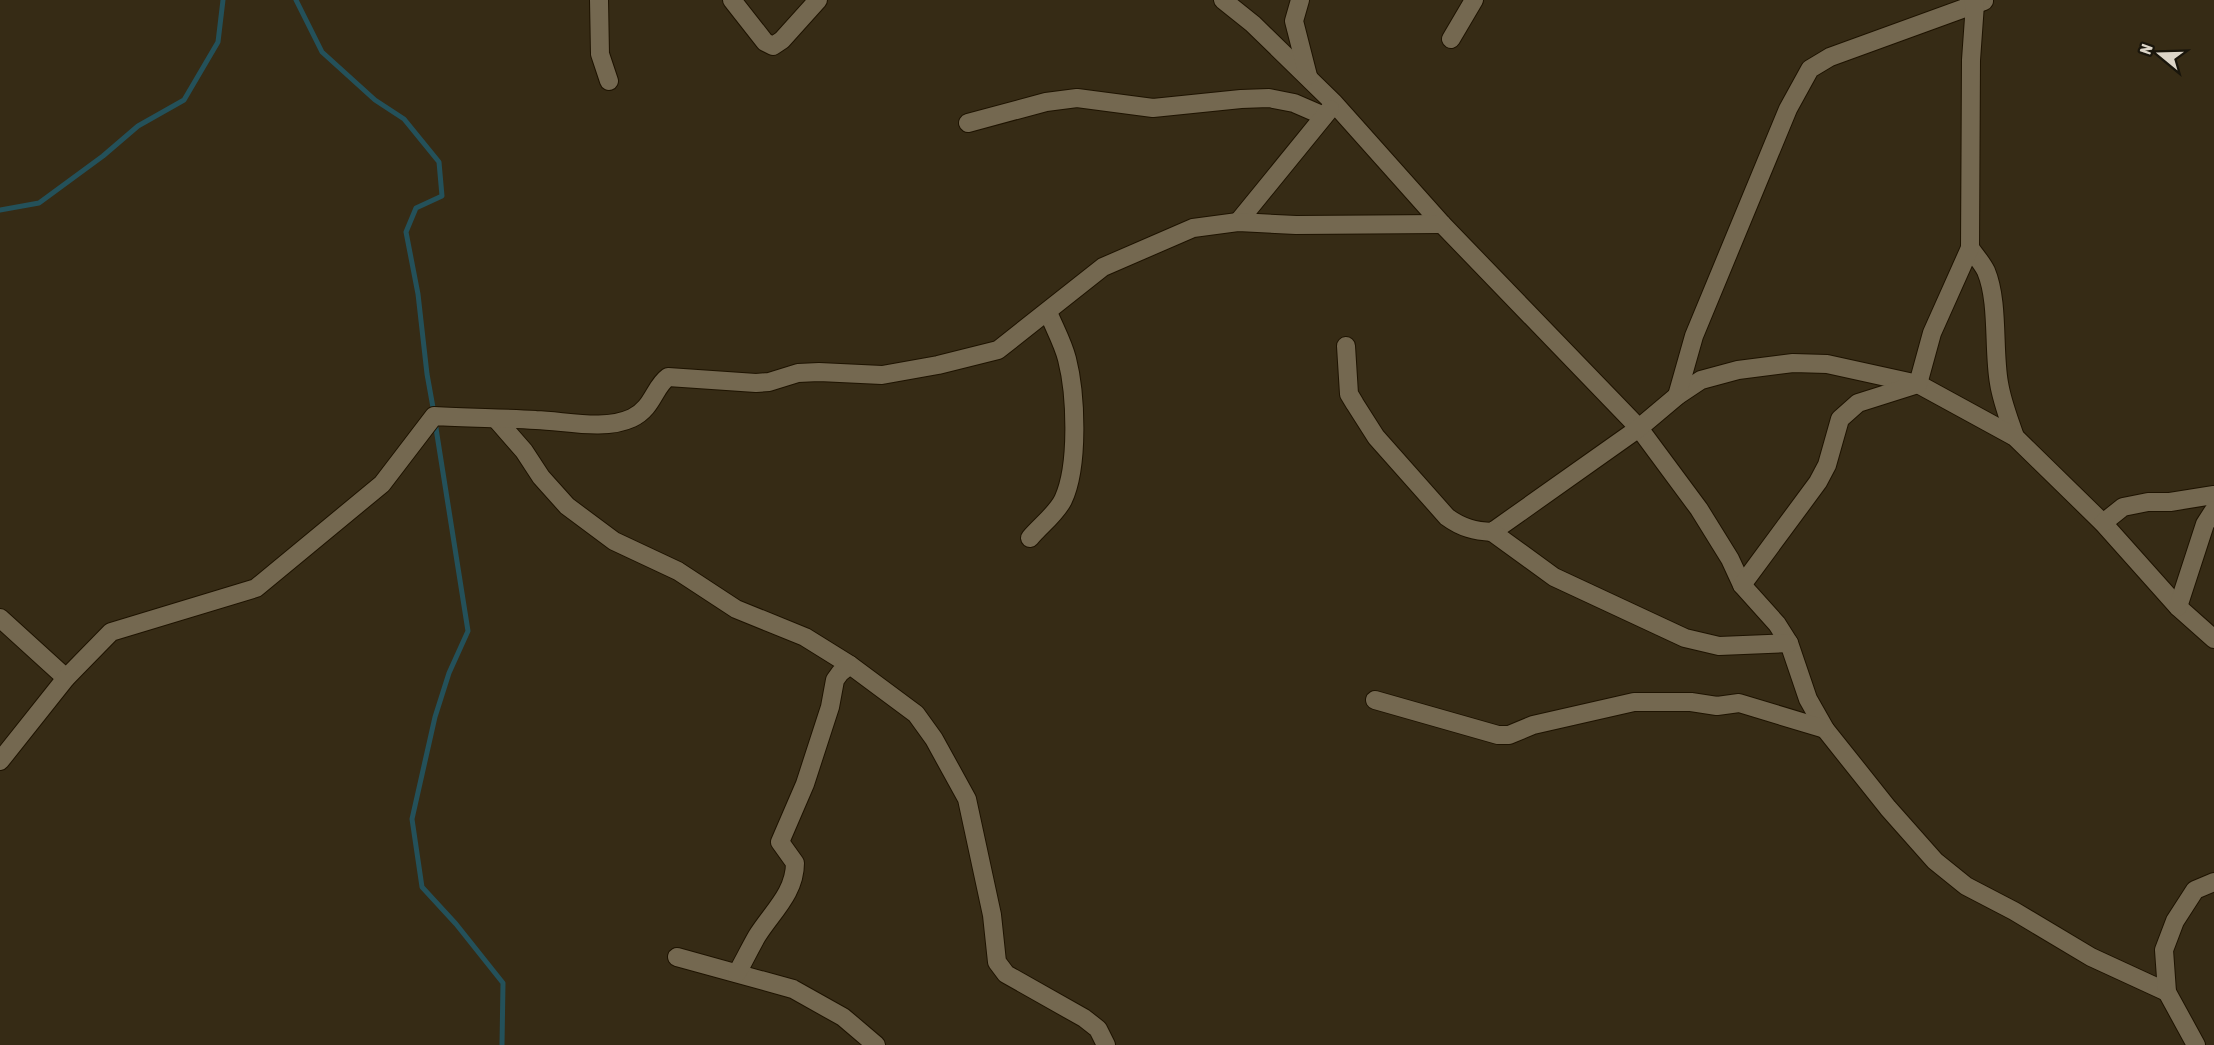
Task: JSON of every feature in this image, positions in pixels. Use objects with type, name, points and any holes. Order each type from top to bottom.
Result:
[{"type":"street","points":[[599,0],[600,54],[609,81]]},
{"type":"street","points":[[732,0],[765,42],[773,46],[782,40],[818,0]]},
{"type":"street","points":[[1223,0],[1253,24],[1308,77],[1329,110],[1639,428],[1699,509],[1730,559],[1742,585],[1777,624],[1789,643],[1808,699],[1825,729],[1888,808],[1935,861],[1966,886],[2014,911],[2091,957],[2167,992]]},
{"type":"street","points":[[1300,0],[1294,21],[1308,77]]},
{"type":"street","points":[[1451,39],[1474,0]]},
{"type":"street","points":[[1677,396],[1695,336],[1788,109],[1810,69],[1830,57],[1978,1],[1971,60],[1970,248],[1932,333],[1918,384]]},
{"type":"street","points":[[968,123],[1046,102],[1077,98],[1153,108],[1269,98],[1329,110]]},
{"type":"street","points":[[1238,222],[1329,110]]},
{"type":"street","points":[[0,760],[66,678],[111,633],[256,588],[382,484],[434,416],[582,424],[615,423],[633,417],[654,399],[662,381],[668,377],[756,383],[769,382],[798,373],[882,375],[938,365],[998,350],[1103,267],[1193,228],[1238,222],[1296,225],[1442,224]]},
{"type":"street","points":[[1970,248],[1986,271],[1990,287],[1996,332],[1998,381],[2015,437]]},
{"type":"street","points":[[1030,538],[1061,502],[1068,488],[1074,431],[1073,391],[1067,358],[1047,312]]},
{"type":"street","points":[[1346,346],[1349,394],[1376,437],[1447,517],[1456,524],[1473,531],[1492,532],[1554,578],[1685,638],[1719,646],[1789,643]]},
{"type":"street","points":[[1492,532],[1639,428],[1677,396],[1701,380],[1738,370],[1793,363],[1827,364],[1918,384],[2015,437],[2103,523],[2178,607],[2214,639]]},
{"type":"street","points":[[1742,585],[1818,482],[1827,465],[1840,419],[1858,403],[1918,384]]},
{"type":"street","points":[[496,419],[524,451],[541,477],[567,506],[614,541],[678,571],[736,609],[805,638],[850,665],[916,714],[934,739],[967,799],[992,915],[997,962],[1006,974],[1084,1018],[1098,1029],[1106,1045]]},
{"type":"street","points":[[524,451],[527,433],[531,424],[537,420]]},
{"type":"street","points":[[2103,523],[2123,507],[2214,495]]},
{"type":"street","points":[[2178,607],[2205,524],[2214,510]]},
{"type":"street","points":[[0,618],[66,678]]},
{"type":"street","points":[[737,973],[758,935],[781,904],[792,883],[795,863],[780,842],[805,784],[830,707],[836,680],[840,673],[850,665]]},
{"type":"street","points":[[1375,700],[1498,735],[1509,735],[1533,725],[1634,702],[1691,702],[1717,706],[1739,703],[1825,729]]},
{"type":"street","points":[[2196,1045],[2167,992],[2164,950],[2175,921],[2195,890],[2214,882]]},
{"type":"street","points":[[677,957],[793,989],[843,1017],[876,1045]]},
{"type":"waterway","points":[[0,210],[39,203],[103,156],[138,126],[184,100],[218,42],[223,0]]},
{"type":"waterway","points":[[296,0],[322,52],[375,100],[404,119],[439,162],[442,196],[416,208],[406,232],[418,294],[434,413]]},
{"type":"waterway","points":[[435,422],[468,631],[449,673],[435,717],[412,819],[422,887],[456,924],[503,983],[502,1045]]}]
